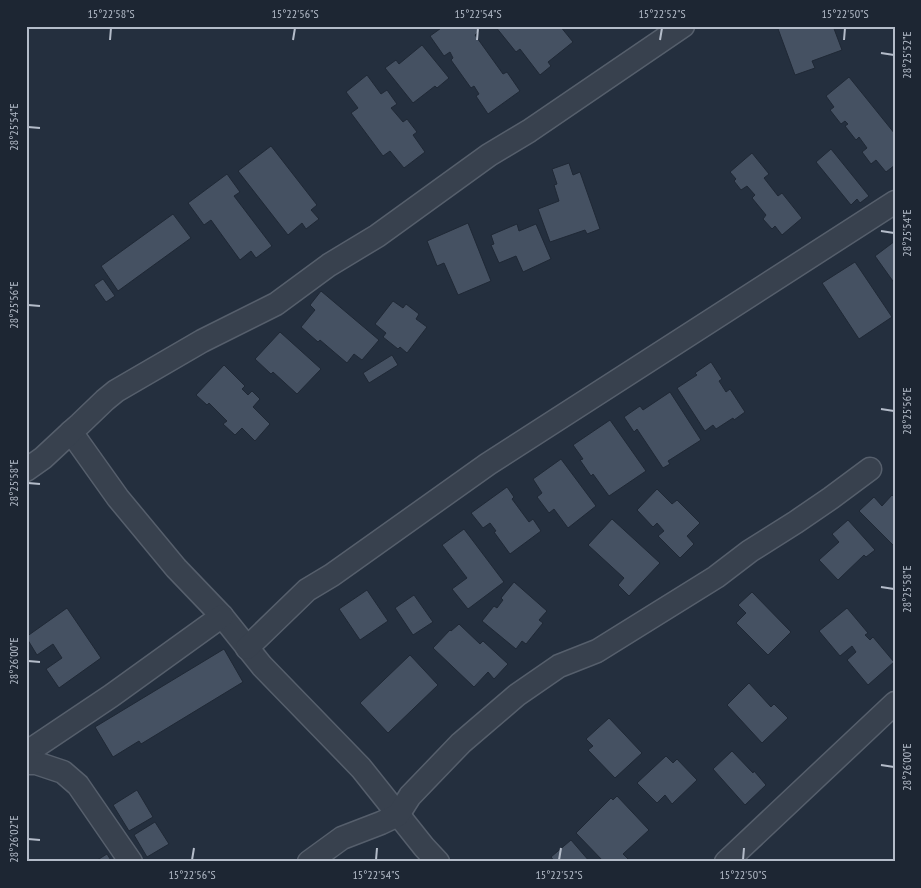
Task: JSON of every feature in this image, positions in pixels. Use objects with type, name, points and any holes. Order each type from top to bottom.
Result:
[{"type":"street","points":[[26,470],[43,458],[116,391],[194,346],[276,304],[329,265],[377,236],[489,155],[529,131],[683,26]]},
{"type":"street","points":[[247,648],[307,590],[332,575],[488,464],[895,202]]},
{"type":"street","points":[[71,432],[118,498],[176,568],[222,616],[262,666],[361,768],[438,862]]},
{"type":"street","points":[[309,862],[342,838],[398,815],[410,796],[460,743],[517,695],[559,666],[597,651],[716,577],[750,551],[796,522],[870,469]]},
{"type":"street","points":[[26,753],[111,696],[222,616]]},
{"type":"street","points":[[726,862],[895,703]]},
{"type":"street","points":[[26,763],[36,763],[62,772],[78,785],[131,862]]},
{"type":"building","points":[[444,26],[476,26],[480,31],[475,35],[503,74],[507,72],[520,91],[488,114],[476,96],[479,94],[474,86],[471,88],[451,60],[453,58],[450,52],[444,56],[430,36]]},
{"type":"building","points":[[495,26],[560,26],[573,42],[548,62],[551,66],[540,75],[520,49],[516,52]]},
{"type":"building","points":[[777,26],[833,26],[842,50],[812,61],[815,68],[795,75]]},
{"type":"building","points":[[422,45],[449,78],[413,103],[385,68],[396,60],[399,64]]},
{"type":"building","points":[[367,75],[381,94],[387,90],[397,104],[391,108],[403,122],[407,119],[417,132],[413,135],[425,152],[404,168],[390,151],[383,156],[351,113],[358,108],[346,92]]},
{"type":"building","points":[[849,77],[895,134],[895,165],[886,172],[876,160],[871,164],[862,152],[867,148],[859,137],[856,140],[845,126],[848,124],[845,121],[841,124],[830,110],[834,107],[826,96]]},
{"type":"building","points":[[271,146],[317,205],[311,210],[319,219],[306,229],[302,223],[288,235],[238,171]]},
{"type":"building","points":[[831,149],[869,196],[860,203],[857,199],[851,205],[816,162]]},
{"type":"building","points":[[752,153],[769,174],[764,178],[778,196],[782,193],[802,218],[782,235],[775,226],[772,229],[763,219],[766,215],[752,198],[755,195],[747,186],[741,190],[730,172]]},
{"type":"building","points":[[569,163],[573,175],[580,172],[600,229],[587,234],[585,230],[550,242],[538,209],[559,201],[554,185],[557,184],[552,169]]},
{"type":"building","points":[[227,174],[240,192],[234,196],[272,246],[256,258],[251,251],[240,260],[211,220],[204,225],[188,203]]},
{"type":"building","points":[[173,214],[191,238],[118,291],[101,266]]},
{"type":"building","points":[[468,223],[491,281],[458,295],[444,263],[437,266],[427,241]]},
{"type":"building","points":[[517,224],[519,231],[536,224],[551,259],[523,272],[516,256],[499,263],[491,245],[494,244],[491,235]]},
{"type":"building","points":[[895,241],[895,284],[875,256]]},
{"type":"building","points":[[855,262],[892,317],[859,339],[822,283]]},
{"type":"building","points":[[103,279],[115,296],[106,302],[94,285]]},
{"type":"building","points":[[321,291],[379,340],[362,360],[354,354],[347,363],[301,327],[315,310],[310,305]]},
{"type":"building","points":[[393,301],[403,308],[406,304],[419,314],[416,319],[427,327],[407,353],[400,347],[398,349],[383,337],[386,333],[375,324]]},
{"type":"building","points":[[280,332],[321,369],[297,394],[273,372],[271,374],[255,359]]},
{"type":"building","points":[[392,355],[398,365],[369,383],[363,373]]},
{"type":"building","points":[[711,362],[722,379],[719,381],[726,392],[730,389],[745,412],[716,429],[713,425],[705,431],[677,388],[697,375],[695,373]]},
{"type":"building","points":[[224,365],[245,386],[242,389],[248,395],[252,391],[260,399],[253,407],[270,424],[255,441],[242,428],[235,435],[223,424],[227,421],[209,403],[207,405],[196,395]]},
{"type":"building","points":[[670,392],[701,440],[668,461],[670,464],[663,468],[637,429],[634,432],[624,417],[640,406],[643,410]]},
{"type":"building","points":[[610,420],[646,471],[609,496],[593,474],[591,476],[580,460],[583,459],[573,445]]},
{"type":"building","points":[[561,459],[596,506],[568,528],[554,509],[549,513],[537,497],[542,493],[533,479]]},
{"type":"building","points":[[507,487],[514,497],[512,499],[529,522],[533,519],[541,531],[510,554],[494,532],[496,531],[490,523],[483,528],[471,513]]},
{"type":"building","points":[[657,489],[672,504],[677,500],[700,523],[687,536],[694,544],[680,558],[658,536],[664,531],[657,523],[653,527],[637,510]]},
{"type":"building","points":[[892,495],[895,498],[895,547],[859,511],[874,497],[882,506]]},
{"type":"building","points":[[612,519],[660,563],[629,596],[618,585],[624,578],[588,545]]},
{"type":"building","points":[[848,520],[875,550],[866,557],[864,555],[838,580],[819,560],[839,542],[832,534]]},
{"type":"building","points":[[464,529],[504,582],[468,609],[452,589],[467,578],[442,545]]},
{"type":"building","points":[[514,582],[547,611],[539,620],[543,623],[526,644],[522,641],[516,649],[482,621],[494,606],[497,608],[503,600],[501,598]]},
{"type":"building","points":[[367,590],[388,621],[360,640],[339,609]]},
{"type":"building","points":[[752,592],[791,632],[768,655],[736,623],[746,613],[738,605]]},
{"type":"building","points":[[414,595],[433,622],[413,635],[395,608]]},
{"type":"building","points":[[67,608],[101,658],[59,688],[46,669],[62,658],[53,644],[37,655],[26,637]]},
{"type":"building","points":[[847,608],[868,633],[865,635],[870,640],[873,637],[894,662],[868,685],[847,660],[856,652],[852,646],[840,656],[819,631]]},
{"type":"building","points":[[459,624],[480,644],[483,641],[508,664],[494,679],[488,672],[474,687],[433,648],[450,630]]},
{"type":"building","points":[[224,649],[243,682],[141,744],[139,741],[113,757],[95,727]]},
{"type":"building","points":[[410,655],[438,685],[388,733],[360,703]]},
{"type":"building","points":[[749,683],[771,707],[774,704],[788,718],[762,743],[727,705]]},
{"type":"building","points":[[609,718],[642,753],[615,778],[588,750],[593,746],[586,739]]},
{"type":"building","points":[[732,751],[766,785],[745,805],[713,769]]},
{"type":"building","points":[[666,756],[673,763],[677,759],[697,780],[672,804],[665,795],[657,803],[637,783]]},
{"type":"building","points":[[137,790],[153,817],[129,831],[113,805]]},
{"type":"building","points":[[617,796],[649,830],[623,854],[631,862],[604,862],[576,833],[611,798],[613,800]]},
{"type":"building","points":[[155,822],[169,844],[147,857],[134,835]]},
{"type":"building","points":[[571,840],[590,862],[555,862],[551,857]]},
{"type":"building","points":[[107,854],[112,862],[94,862]]}]
